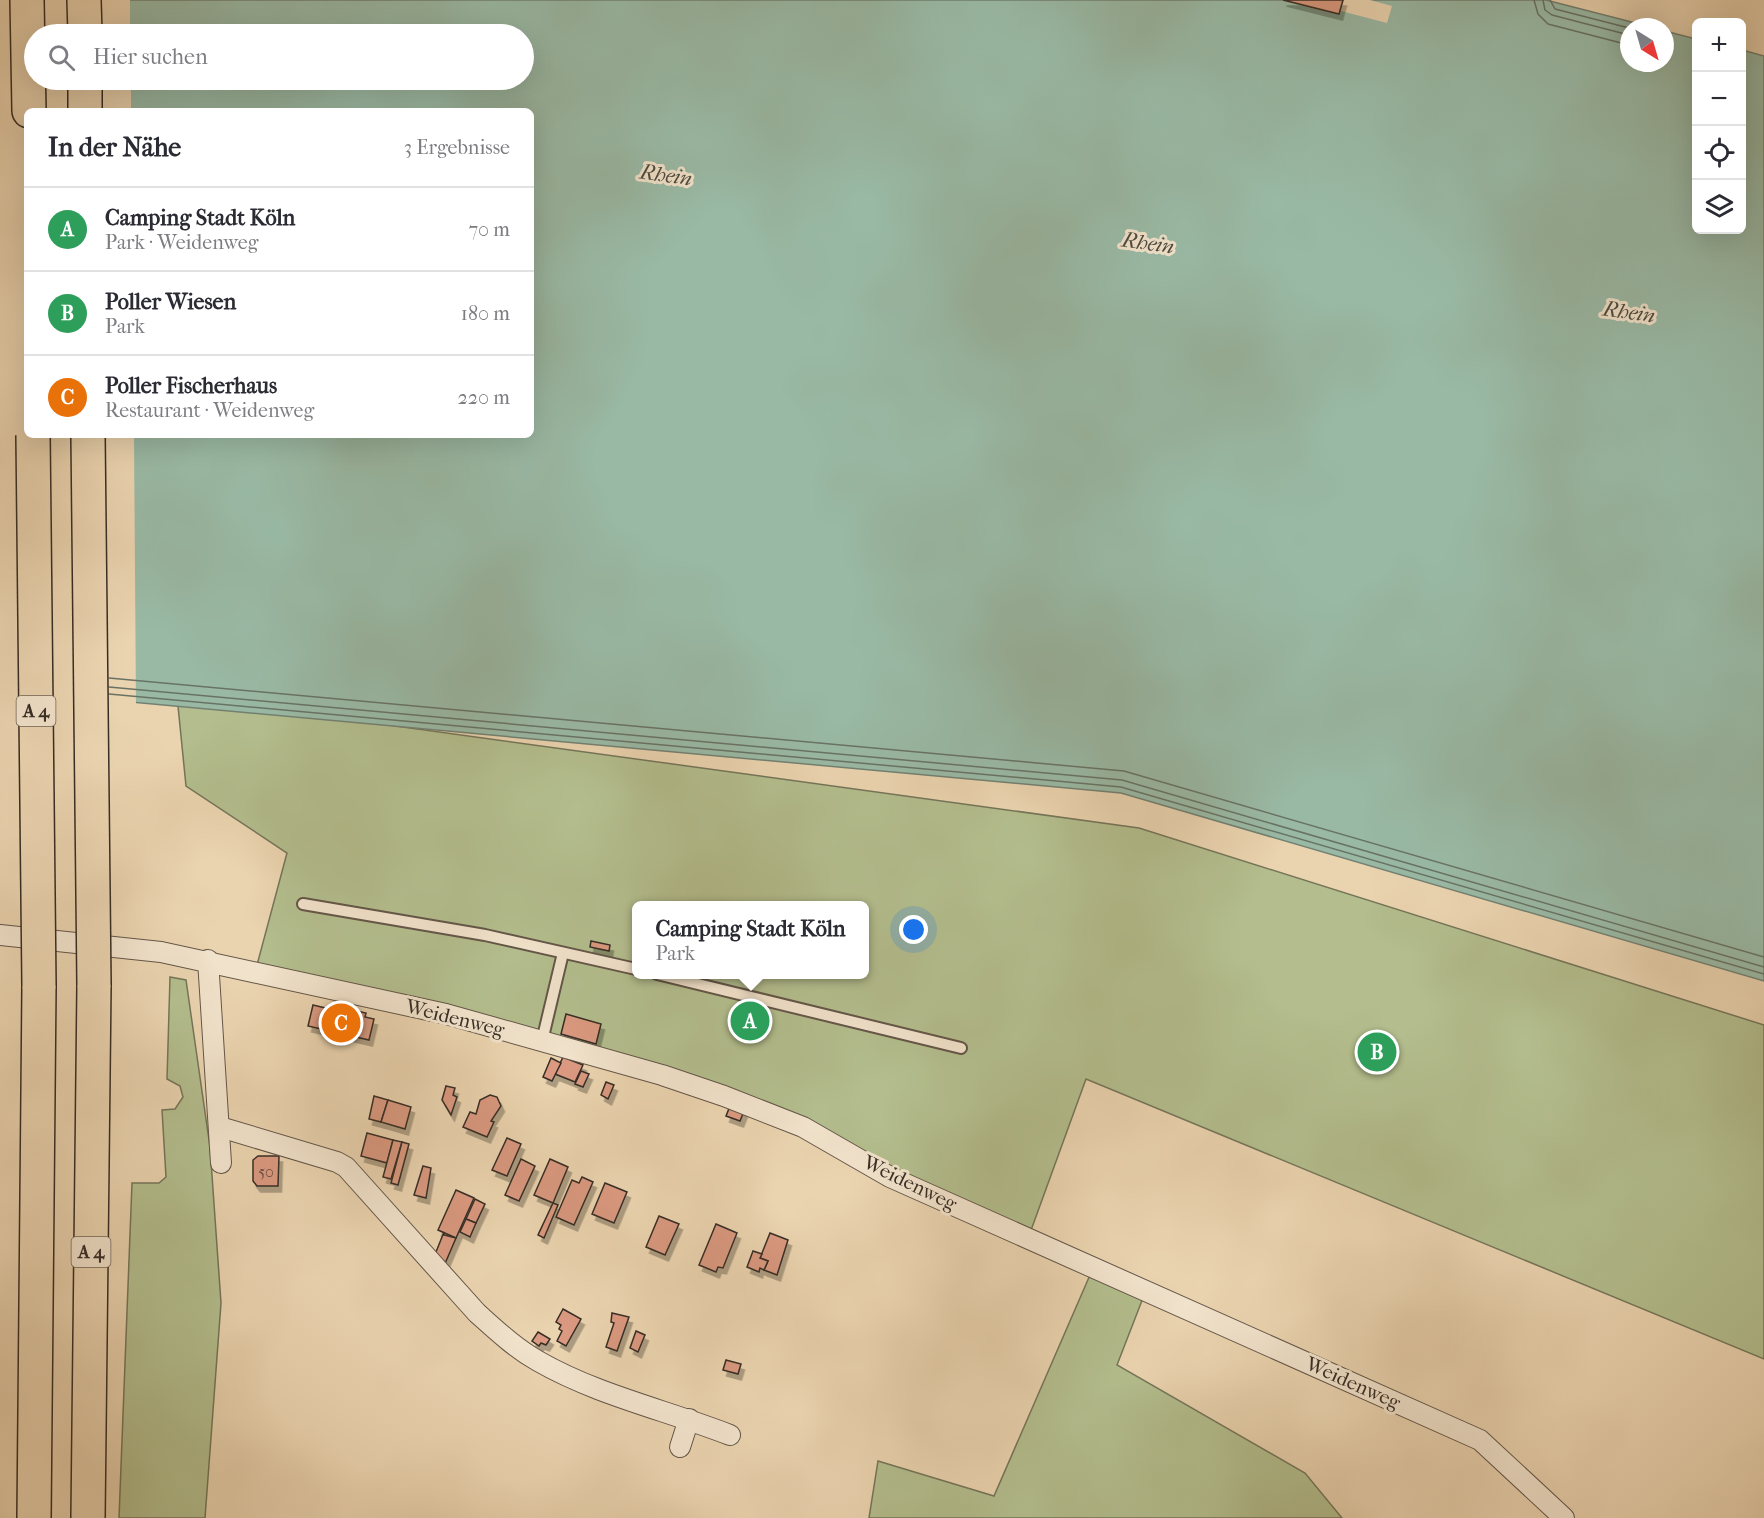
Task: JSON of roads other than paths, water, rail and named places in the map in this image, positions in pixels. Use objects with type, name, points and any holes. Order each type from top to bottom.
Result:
[{"type":"highway","points":[[27,0],[27,24]]},
{"type":"highway","points":[[84,0],[85,24]]},
{"type":"highway","points":[[29,90],[29,108]]},
{"type":"highway","points":[[85,90],[85,108]]},
{"type":"highway","name":"A 4","points":[[33,438],[39,986],[34,1518]]},
{"type":"highway","name":"A 4","points":[[88,438],[94,985],[88,1518]]},
{"type":"street","name":"Weidenweg","points":[[0,935],[161,952],[208,960],[446,1014],[662,1075],[803,1127],[890,1177],[1480,1440],[1564,1518]]},
{"type":"street","points":[[208,960],[221,1163]]},
{"type":"street","points":[[220,1127],[337,1162],[346,1167],[368,1197],[477,1313],[500,1334],[536,1360],[582,1383],[730,1435]]},
{"type":"street","points":[[680,1447],[689,1419]]},
{"type":"lane","points":[[303,904],[415,921],[632,968]]},
{"type":"lane","points":[[542,1041],[563,953]]},
{"type":"lane","points":[[674,979],[961,1048]]},
{"type":"water","name":"Rhein","points":[[0,0],[1546,0],[1620,19],[1620,72],[1674,72],[1674,33],[1692,38],[1692,234],[1746,234],[1746,51],[1764,56],[1764,981],[1121,793],[0,690]]},
{"type":"place","name":"Camping Stadt Köln","points":[[750,1021]]},
{"type":"place","name":"Poller Fischerhaus","points":[[341,1023]]},
{"type":"place","name":"Poller Wiesen","points":[[1377,1052]]}]
